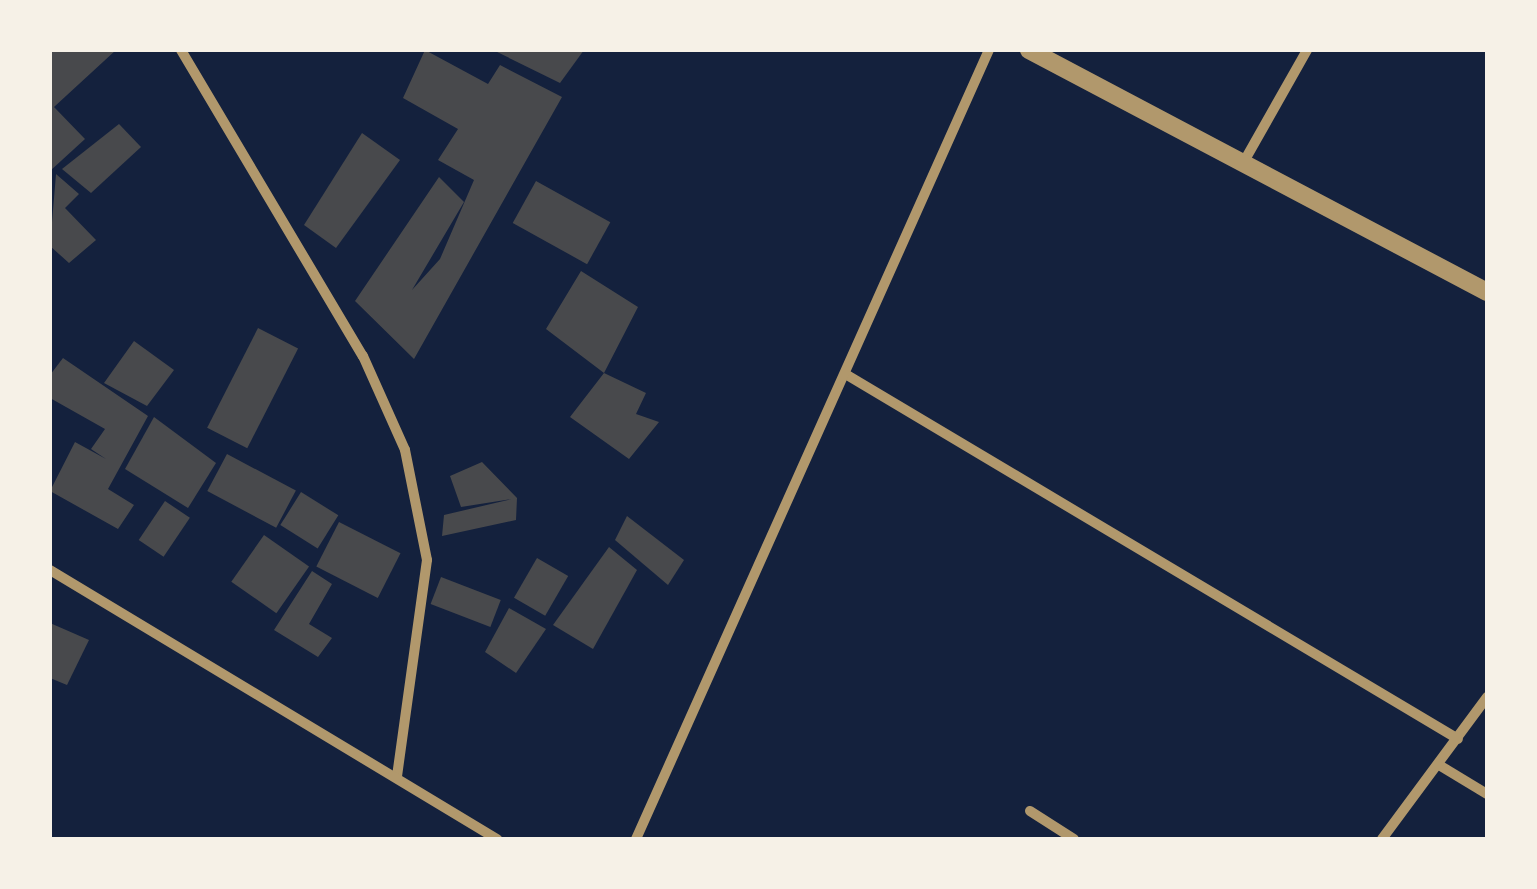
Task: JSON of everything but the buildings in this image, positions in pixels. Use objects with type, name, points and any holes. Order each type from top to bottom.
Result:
[{"type":"street","points":[[180,50],[364,356],[405,450],[426,560],[397,775]]},
{"type":"street","points":[[636,839],[847,375],[989,50]]},
{"type":"street","points":[[1029,50],[1241,166],[1487,292]]},
{"type":"street","points":[[1241,166],[1307,50]]},
{"type":"street","points":[[847,375],[1458,739]]},
{"type":"street","points":[[50,570],[397,775],[497,839]]},
{"type":"street","points":[[1382,839],[1487,697]]},
{"type":"street","points":[[1439,765],[1487,794]]},
{"type":"street","points":[[1030,811],[1074,839]]}]
